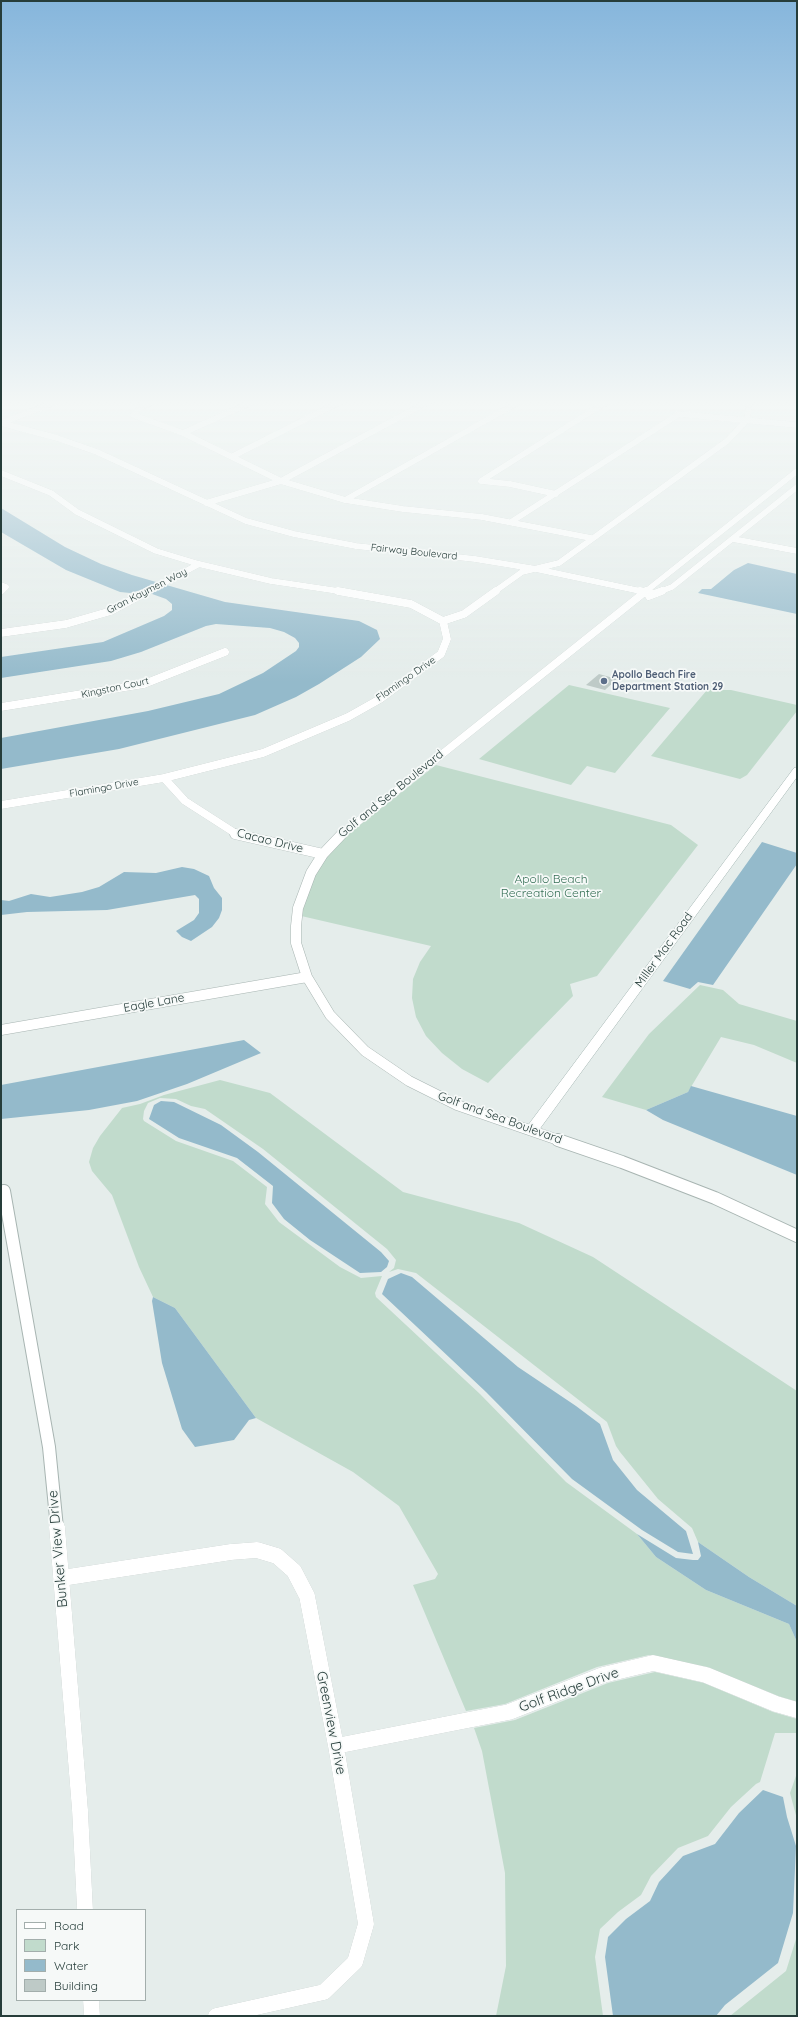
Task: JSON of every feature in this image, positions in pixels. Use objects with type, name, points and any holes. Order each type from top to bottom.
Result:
[{"type":"street","points":[[51,493],[77,512],[156,551],[199,564],[271,581],[372,596],[411,604],[443,621],[464,614],[522,572],[559,563],[654,493]]},
{"type":"street","name":"Fairway Boulevard","points":[[185,493],[246,522],[340,543],[475,559],[536,569],[654,594]]},
{"type":"street","points":[[206,503],[239,493]]},
{"type":"street","points":[[321,493],[345,500],[512,522],[591,538]]},
{"type":"street","points":[[345,500],[357,493]]},
{"type":"street","points":[[552,493],[556,494]]},
{"type":"street","name":"Golf and Sea Boulevard","points":[[772,493],[644,592],[346,829],[323,854],[311,873],[303,890],[296,926],[296,943],[307,977],[317,997],[334,1020],[365,1051],[386,1067],[410,1082],[457,1105],[622,1162],[714,1198],[797,1236]]},
{"type":"street","name":"Golf and Sea Boulevard","points":[[632,602],[672,587],[789,493]]},
{"type":"street","points":[[512,522],[556,494]]},
{"type":"street","points":[[733,538],[797,551]]},
{"type":"street","name":"Gran Kaymen Way","points":[[1,633],[66,624],[111,611],[199,564]]},
{"type":"street","points":[[1,585],[6,587],[1,592]]},
{"type":"street","name":"Flamingo Drive","points":[[1,805],[164,778],[263,753],[348,717],[380,699],[441,654],[447,639],[443,621]]},
{"type":"street","name":"Kingston Court","points":[[1,707],[144,684],[225,652]]},
{"type":"street","name":"Miller Mac Road","points":[[531,1131],[797,770]]},
{"type":"street","name":"Cacao Drive","points":[[164,778],[185,801],[235,834],[323,854]]},
{"type":"street","name":"Eagle Lane","points":[[1,1030],[307,977]]},
{"type":"street","name":"Bunker View Drive","points":[[4,1191],[49,1447],[62,1578],[80,1810],[85,1909]]},
{"type":"street","name":"Greenview Drive","points":[[62,1578],[232,1552],[256,1550],[277,1556],[294,1571],[307,1596],[336,1746],[366,1924],[355,1962],[324,1992],[216,2016]]},
{"type":"street","name":"Golf Ridge Drive","points":[[336,1746],[509,1712],[603,1674],[653,1663],[706,1675],[776,1704],[797,1710]]},
{"type":"street","points":[[91,2001],[92,2016]]},
{"type":"green space","points":[[569,685],[670,708],[615,773],[587,766],[571,785],[479,759]]},
{"type":"green space","points":[[707,690],[731,690],[797,705],[797,711],[747,775],[740,779],[651,756]]},
{"type":"green space","name":"Apollo Beach Recreation Center","points":[[436,765],[671,825],[698,845],[597,976],[570,984],[573,996],[488,1083],[462,1069],[442,1053],[426,1036],[416,1017],[412,998],[413,979],[420,962],[431,946],[297,915],[323,854]]},
{"type":"green space","points":[[700,985],[723,990],[739,1004],[797,1021],[797,1063],[754,1045],[721,1037],[688,1092],[646,1110],[602,1097],[649,1034]]},
{"type":"green space","points":[[220,1080],[270,1093],[403,1192],[519,1223],[593,1257],[797,1391],[797,1606],[749,1577],[698,1542],[692,1528],[658,1499],[620,1452],[616,1446],[607,1422],[416,1273],[398,1269],[389,1272],[394,1268],[396,1260],[387,1249],[263,1149],[205,1109],[191,1106],[176,1099],[160,1098],[148,1103],[144,1111],[144,1121],[176,1141],[233,1161],[267,1187],[265,1204],[279,1222],[340,1267],[361,1278],[382,1276],[375,1293],[376,1297],[480,1394],[566,1482],[637,1534],[656,1557],[706,1590],[789,1624],[797,1642],[797,1702],[778,1696],[707,1667],[649,1655],[597,1667],[505,1704],[466,1711],[413,1585],[435,1579],[438,1574],[399,1506],[353,1472],[256,1418],[175,1308],[153,1297],[139,1267],[112,1195],[92,1171],[89,1162],[93,1148],[100,1136],[122,1108]]},
{"type":"green space","points":[[655,1672],[704,1683],[773,1712],[797,1719],[797,1733],[775,1733],[760,1782],[731,1807],[708,1836],[678,1848],[651,1876],[641,1895],[618,1912],[600,1929],[595,1957],[603,2016],[496,2016],[506,1966],[505,1873],[482,1751],[474,1728],[515,1720],[608,1683]]},
{"type":"green space","points":[[797,1773],[797,1819],[790,1793]]},
{"type":"green space","points":[[797,1936],[797,2016],[730,2016],[786,1971]]},
{"type":"water","points":[[1,508],[65,547],[101,564],[132,575],[225,602],[359,621],[377,630],[380,639],[361,657],[319,684],[296,697],[255,715],[119,749],[1,769],[1,738],[148,711],[219,694],[263,673],[296,651],[299,647],[299,643],[295,638],[284,632],[270,628],[216,624],[206,626],[141,652],[111,661],[1,678],[1,657],[103,642],[164,616],[172,610],[172,604],[166,599],[141,590],[130,593],[120,592],[66,570],[1,532]]},
{"type":"water","points":[[748,563],[797,574],[797,614],[698,593],[702,589],[711,589],[734,570]]},
{"type":"water","points":[[762,842],[797,853],[797,864],[713,985],[698,982],[690,989],[663,981]]},
{"type":"water","points":[[182,867],[194,869],[209,876],[214,888],[222,898],[222,910],[219,918],[212,927],[191,941],[182,937],[176,931],[194,920],[199,913],[199,899],[195,895],[107,910],[27,912],[1,915],[1,900],[9,901],[31,894],[50,897],[82,892],[99,887],[124,872],[156,873]]},
{"type":"water","points":[[244,1040],[261,1053],[187,1084],[137,1101],[89,1110],[1,1119],[1,1085]]},
{"type":"water","points":[[691,1086],[797,1116],[797,1175],[663,1120],[646,1110],[688,1092]]},
{"type":"water","points":[[161,1101],[174,1102],[221,1125],[258,1152],[381,1252],[389,1261],[387,1267],[381,1272],[360,1273],[310,1240],[284,1219],[272,1203],[273,1186],[237,1158],[179,1138],[149,1119],[154,1105]]},
{"type":"water","points":[[401,1273],[412,1277],[518,1367],[600,1424],[613,1460],[637,1490],[686,1531],[693,1554],[678,1552],[642,1530],[572,1479],[486,1392],[382,1294],[388,1279]]},
{"type":"water","points":[[153,1297],[175,1308],[256,1418],[249,1420],[234,1440],[195,1447],[182,1429],[162,1363],[152,1301]]},
{"type":"water","points":[[637,1534],[676,1558],[698,1560],[701,1556],[698,1542],[749,1577],[797,1606],[797,1642],[789,1624],[706,1590],[656,1557]]},
{"type":"water","points":[[763,1790],[783,1797],[787,1817],[796,1846],[793,1913],[778,1963],[725,2005],[716,2016],[613,2016],[605,1957],[608,1937],[626,1919],[650,1901],[659,1882],[683,1856],[715,1844],[739,1813]]},
{"type":"building","name":"Apollo Beach Fire Department Station 29","points":[[599,674],[617,679],[605,690],[586,685]]},
{"type":"place","name":"Apollo Beach Fire Department Station 29","points":[[604,681]]}]
